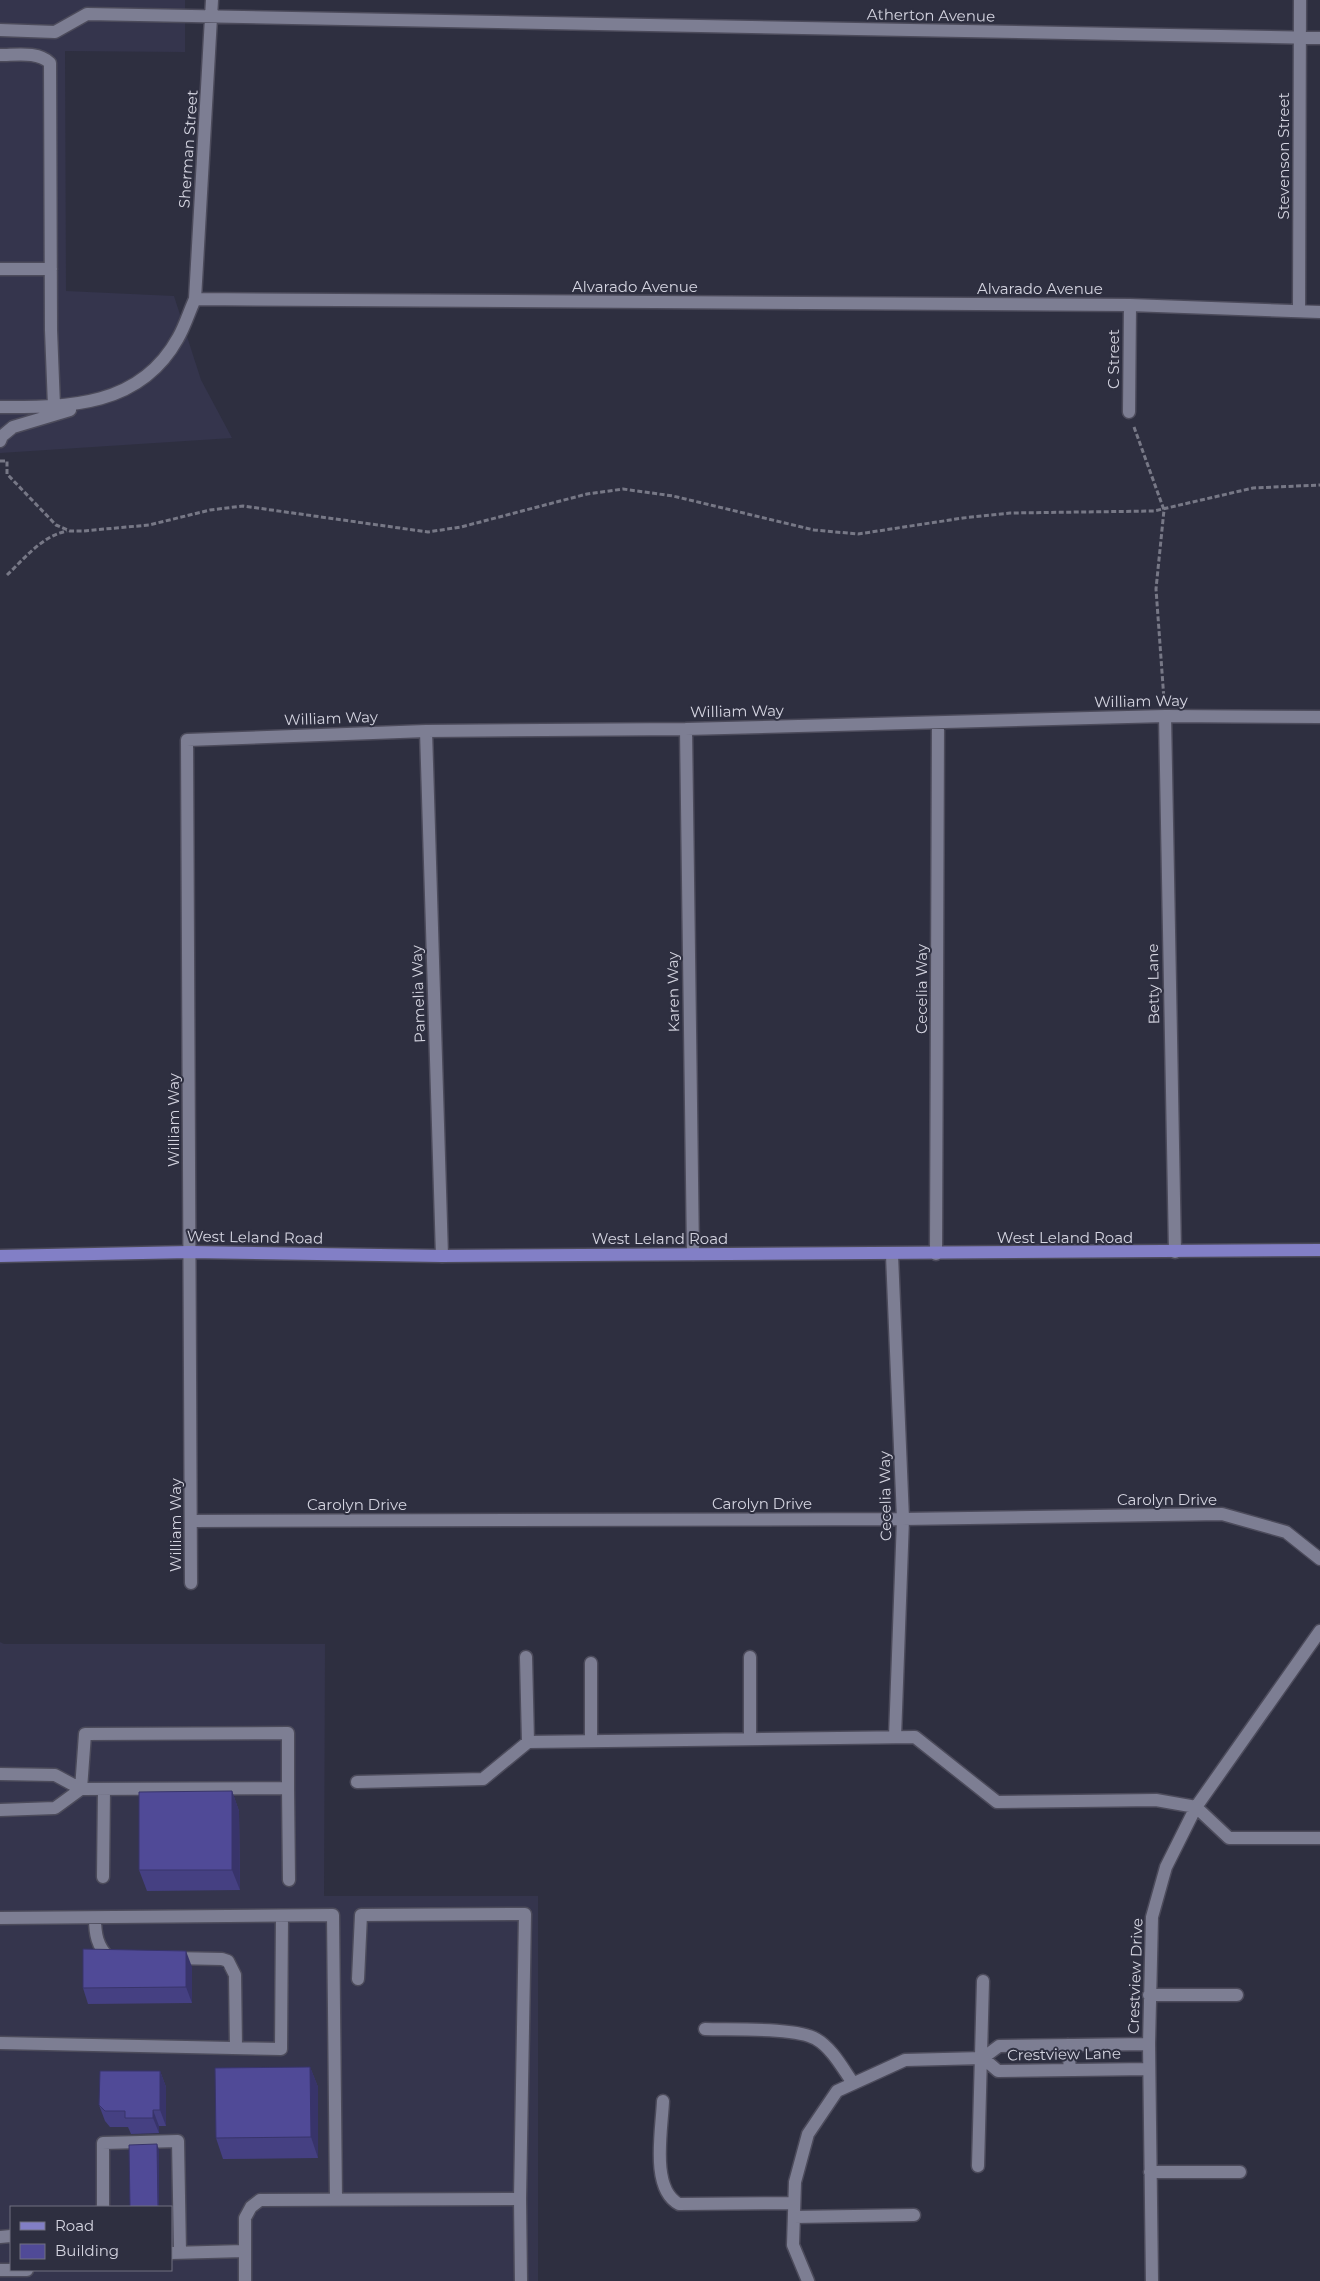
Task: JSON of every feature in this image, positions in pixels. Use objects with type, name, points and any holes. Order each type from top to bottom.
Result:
[{"type":"main road","name":"West Leland Road","points":[[0,1256],[189,1252],[442,1256],[1320,1250]]},
{"type":"street","name":"Sherman Street","points":[[194,299],[212,0]]},
{"type":"street","name":"Stevenson Street","points":[[1299,311],[1300,0]]},
{"type":"street","name":"Atherton Avenue","points":[[0,30],[55,32],[87,14],[1320,38]]},
{"type":"street","points":[[0,55],[36,56],[44,58],[50,63],[54,406]]},
{"type":"street","points":[[0,269],[51,269]]},
{"type":"street","name":"Alvarado Avenue","points":[[194,299],[1130,305],[1320,312]]},
{"type":"street","points":[[0,442],[2,436],[13,427],[132,387],[158,365],[178,338],[194,299]]},
{"type":"street","name":"C Street","points":[[1129,412],[1130,305]]},
{"type":"street","points":[[0,408],[88,403]]},
{"type":"street","name":"William Way","points":[[192,1583],[188,740],[426,731],[686,729],[1165,716],[1320,717]]},
{"type":"street","name":"Betty Lane","points":[[1165,716],[1175,1252]]},
{"type":"street","name":"Cecelia Way","points":[[936,1254],[938,723]]},
{"type":"street","name":"Karen Way","points":[[686,729],[693,1254]]},
{"type":"street","name":"Pamelia Way","points":[[426,731],[442,1256]]},
{"type":"street","name":"Cecelia Way","points":[[892,1254],[904,1519],[895,1737]]},
{"type":"street","name":"Carolyn Drive","points":[[192,1521],[904,1519],[1222,1514],[1286,1532],[1320,1559]]},
{"type":"street","name":"Crestview Drive","points":[[1152,2281],[1149,1995],[1152,1917],[1166,1867],[1196,1807],[1320,1631]]},
{"type":"street","points":[[526,1657],[528,1742]]},
{"type":"street","points":[[750,1657],[750,1738]]},
{"type":"street","points":[[591,1663],[591,1741]]},
{"type":"street","points":[[0,1810],[55,1808],[81,1789],[85,1734],[288,1733],[289,1880]]},
{"type":"street","points":[[357,1782],[483,1779],[528,1742],[915,1737],[997,1802],[1156,1800],[1196,1807],[1229,1838],[1320,1838]]},
{"type":"street","points":[[0,1774],[55,1775],[81,1789],[288,1788]]},
{"type":"street","points":[[103,1877],[104,1789]]},
{"type":"street","points":[[358,1978],[360,1915],[525,1914],[520,2199],[521,2281]]},
{"type":"street","points":[[0,1918],[333,1915],[336,2199]]},
{"type":"street","points":[[0,2043],[281,2049],[282,1916]]},
{"type":"street","points":[[95,1918],[95,1937],[102,1951],[109,1958],[128,1958]]},
{"type":"street","points":[[156,1958],[222,1958],[228,1961],[235,1975],[236,2048]]},
{"type":"street","points":[[978,2166],[984,1981]]},
{"type":"street","points":[[1149,1995],[1237,1995]]},
{"type":"street","points":[[705,2029],[795,2033],[816,2038],[828,2049],[853,2083]]},
{"type":"street","name":"Crestview Lane","points":[[808,2281],[793,2246],[795,2182],[808,2134],[837,2091],[905,2060],[983,2058],[999,2046],[1149,2044]]},
{"type":"street","points":[[1068,2045],[1070,2070]]},
{"type":"street","name":"Crestview Lane","points":[[983,2058],[998,2071],[1149,2069]]},
{"type":"street","points":[[663,2101],[660,2179],[671,2200],[680,2204],[794,2203]]},
{"type":"street","points":[[103,2206],[103,2143],[178,2141],[176,2253],[244,2250]]},
{"type":"street","points":[[1150,2172],[1240,2172]]},
{"type":"street","points":[[244,2281],[245,2218],[251,2207],[260,2200],[520,2199]]},
{"type":"street","points":[[794,2217],[914,2215]]},
{"type":"path","points":[[1129,412],[1164,510],[1156,589],[1165,716]]},
{"type":"path","points":[[0,461],[7,461],[7,474],[56,525],[70,531]]},
{"type":"path","points":[[7,575],[51,536],[70,531],[134,527],[210,510],[244,506],[428,532],[461,527],[587,494],[623,489],[673,496],[814,530],[846,534],[872,533],[1002,514],[1164,510],[1252,488],[1320,485]]},
{"type":"shaded area","points":[[0,0],[185,0],[185,52],[65,51],[66,291],[174,296],[201,380],[232,438],[0,453]]},
{"type":"shaded area","points":[[0,1642],[4,1644],[325,1644],[324,1896],[538,1896],[538,2281],[0,2281]]},
{"type":"building","points":[[232,1791],[232,1870],[139,1870],[139,1792]]},
{"type":"building","points":[[83,1949],[186,1951],[186,1987],[83,1988]]},
{"type":"building","points":[[310,2067],[311,2137],[216,2138],[215,2068]]},
{"type":"building","points":[[100,2071],[160,2071],[160,2110],[153,2110],[153,2118],[125,2118],[125,2111],[105,2111],[99,2105]]},
{"type":"building","points":[[157,2144],[158,2206],[130,2206],[129,2145]]}]
